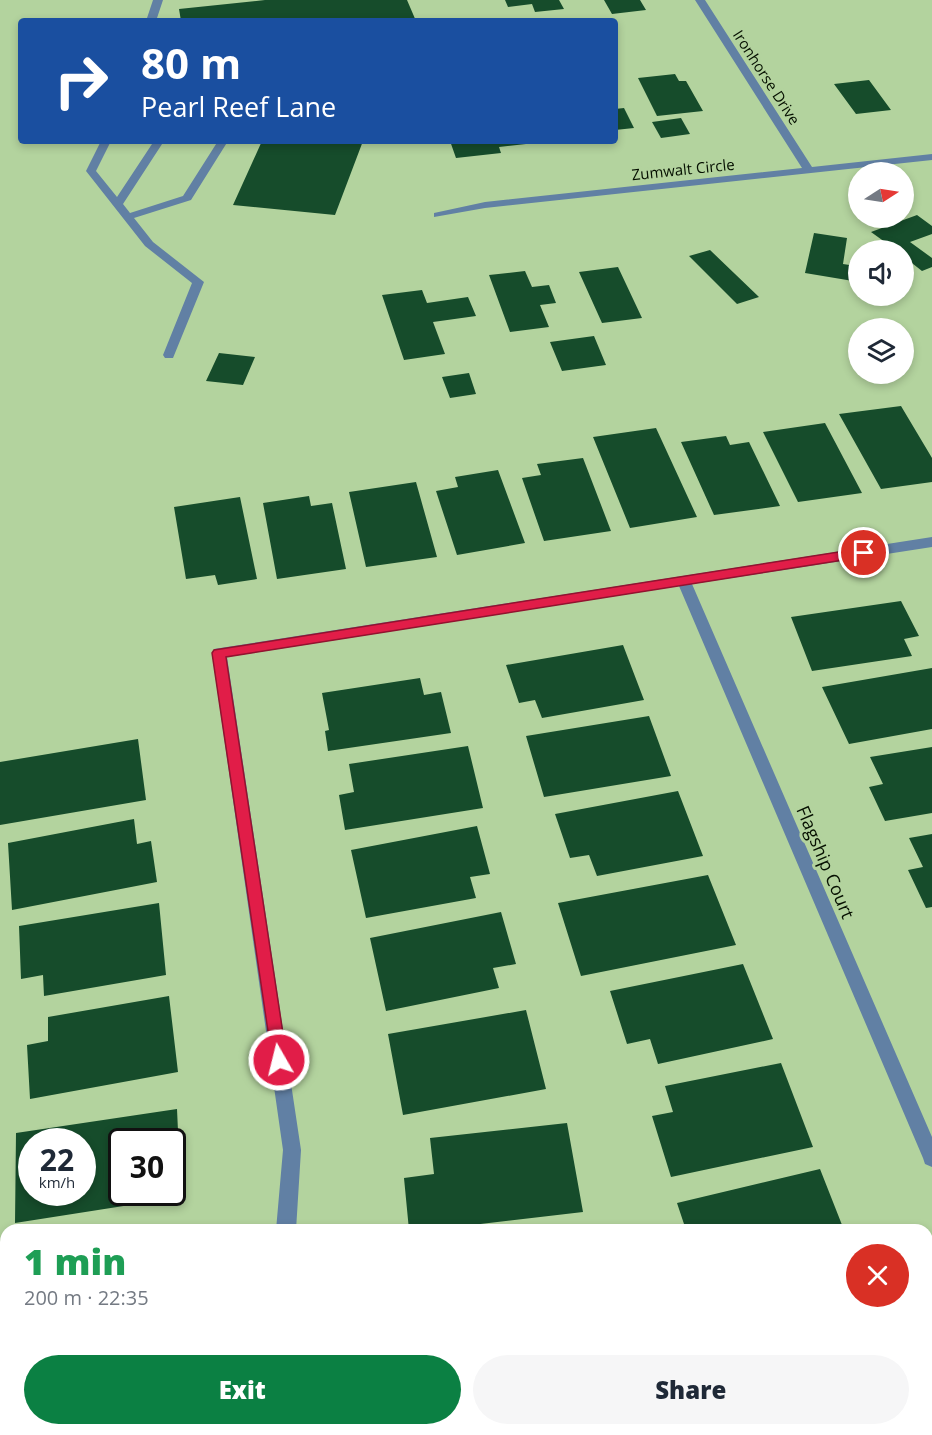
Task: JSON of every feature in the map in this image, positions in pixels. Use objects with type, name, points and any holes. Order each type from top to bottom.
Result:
[{"type":"street","points":[[153,18],[158,0]]},
{"type":"street","name":"Ironhorse Drive","points":[[700,0],[809,171]]},
{"type":"street","points":[[104,144],[91,171],[149,244],[198,282],[169,355]]},
{"type":"street","points":[[118,204],[157,144]]},
{"type":"street","points":[[127,217],[187,198],[221,144]]},
{"type":"street","name":"Zumwalt Circle","points":[[438,215],[485,205],[932,157]]},
{"type":"street","points":[[286,1224],[292,1150],[219,653],[932,542]]},
{"type":"street","name":"Flagship Court","points":[[684,581],[932,1158]]},
{"type":"building","points":[[265,0],[407,0],[415,18],[180,18],[179,9]]},
{"type":"building","points":[[505,0],[559,0],[564,9],[535,12],[532,4],[508,7]]},
{"type":"building","points":[[604,0],[640,0],[646,10],[612,14]]},
{"type":"building","points":[[675,74],[679,81],[686,81],[703,111],[657,116],[638,78]]},
{"type":"building","points":[[869,80],[891,110],[856,114],[834,84]]},
{"type":"building","points":[[624,108],[634,128],[618,130],[618,109]]},
{"type":"building","points":[[681,118],[690,134],[661,138],[652,122]]},
{"type":"building","points":[[261,144],[362,144],[335,215],[233,205]]},
{"type":"building","points":[[451,144],[526,144],[499,147],[501,153],[456,158]]},
{"type":"building","points":[[917,215],[932,226],[932,234],[914,241],[882,240],[871,232],[882,228],[914,228],[914,216]]},
{"type":"building","points":[[814,233],[847,238],[843,264],[848,265],[848,280],[805,273]]},
{"type":"building","points":[[914,245],[932,258],[932,267],[922,271],[914,265]]},
{"type":"building","points":[[710,250],[759,297],[737,304],[689,256]]},
{"type":"building","points":[[618,267],[642,318],[602,323],[579,272]]},
{"type":"building","points":[[525,271],[532,287],[549,285],[556,303],[540,305],[549,327],[510,332],[489,275]]},
{"type":"building","points":[[422,290],[427,303],[468,297],[476,316],[433,322],[445,354],[404,360],[382,295]]},
{"type":"building","points":[[594,336],[606,365],[562,371],[550,342]]},
{"type":"building","points":[[219,353],[255,357],[243,385],[206,381]]},
{"type":"building","points":[[469,373],[476,394],[450,398],[442,377]]},
{"type":"building","points":[[901,406],[932,458],[932,482],[881,489],[839,414]]},
{"type":"building","points":[[825,423],[862,493],[798,502],[763,432]]},
{"type":"building","points":[[656,428],[697,517],[630,528],[593,437]]},
{"type":"building","points":[[726,436],[730,445],[749,442],[780,506],[714,515],[681,442]]},
{"type":"building","points":[[583,458],[611,531],[544,541],[522,478],[541,475],[537,464]]},
{"type":"building","points":[[498,470],[525,543],[457,555],[436,491],[458,487],[455,477]]},
{"type":"building","points":[[416,482],[437,557],[366,567],[349,492]]},
{"type":"building","points":[[309,496],[311,506],[332,503],[346,569],[277,579],[263,503]]},
{"type":"building","points":[[240,497],[257,579],[218,585],[215,575],[186,579],[174,507]]},
{"type":"building","points":[[901,601],[919,636],[904,639],[912,656],[812,671],[791,617]]},
{"type":"building","points":[[623,645],[644,700],[542,718],[535,700],[519,703],[506,665]]},
{"type":"building","points":[[932,668],[932,729],[849,744],[822,687]]},
{"type":"building","points":[[420,678],[424,695],[441,692],[451,733],[328,751],[325,731],[329,730],[322,693]]},
{"type":"building","points":[[649,716],[671,776],[544,797],[526,736]]},
{"type":"building","points":[[138,739],[146,800],[0,825],[0,762]]},
{"type":"building","points":[[468,746],[483,808],[345,830],[339,795],[354,792],[349,764]]},
{"type":"building","points":[[932,747],[932,813],[885,821],[869,787],[883,784],[870,757]]},
{"type":"building","points":[[678,791],[703,856],[597,876],[589,855],[570,858],[555,814]]},
{"type":"building","points":[[134,819],[137,844],[151,841],[157,882],[12,910],[8,843]]},
{"type":"building","points":[[477,826],[490,874],[470,877],[476,898],[366,918],[351,850]]},
{"type":"building","points":[[932,834],[932,907],[926,908],[908,870],[923,867],[909,838]]},
{"type":"building","points":[[708,875],[736,945],[581,976],[558,903]]},
{"type":"building","points":[[159,903],[166,975],[44,996],[43,975],[21,979],[19,926]]},
{"type":"building","points":[[501,912],[516,964],[493,968],[499,988],[386,1011],[370,938]]},
{"type":"building","points":[[743,964],[773,1039],[658,1064],[650,1039],[627,1044],[610,991]]},
{"type":"building","points":[[169,996],[178,1072],[30,1099],[27,1045],[48,1041],[48,1017]]},
{"type":"building","points":[[526,1010],[546,1089],[403,1115],[388,1034]]},
{"type":"building","points":[[781,1063],[813,1147],[671,1177],[652,1116],[673,1112],[665,1086]]},
{"type":"building","points":[[177,1109],[178,1128],[108,1128],[108,1206],[124,1206],[15,1223],[16,1133],[18,1133],[18,1206],[96,1206],[96,1128],[50,1128]]},
{"type":"building","points":[[567,1123],[583,1212],[481,1224],[408,1224],[404,1178],[434,1174],[430,1138]]},
{"type":"building","points":[[820,1169],[842,1224],[684,1224],[677,1203]]},
{"type":"route","points":[[279,1060],[219,653],[864,553]]}]
